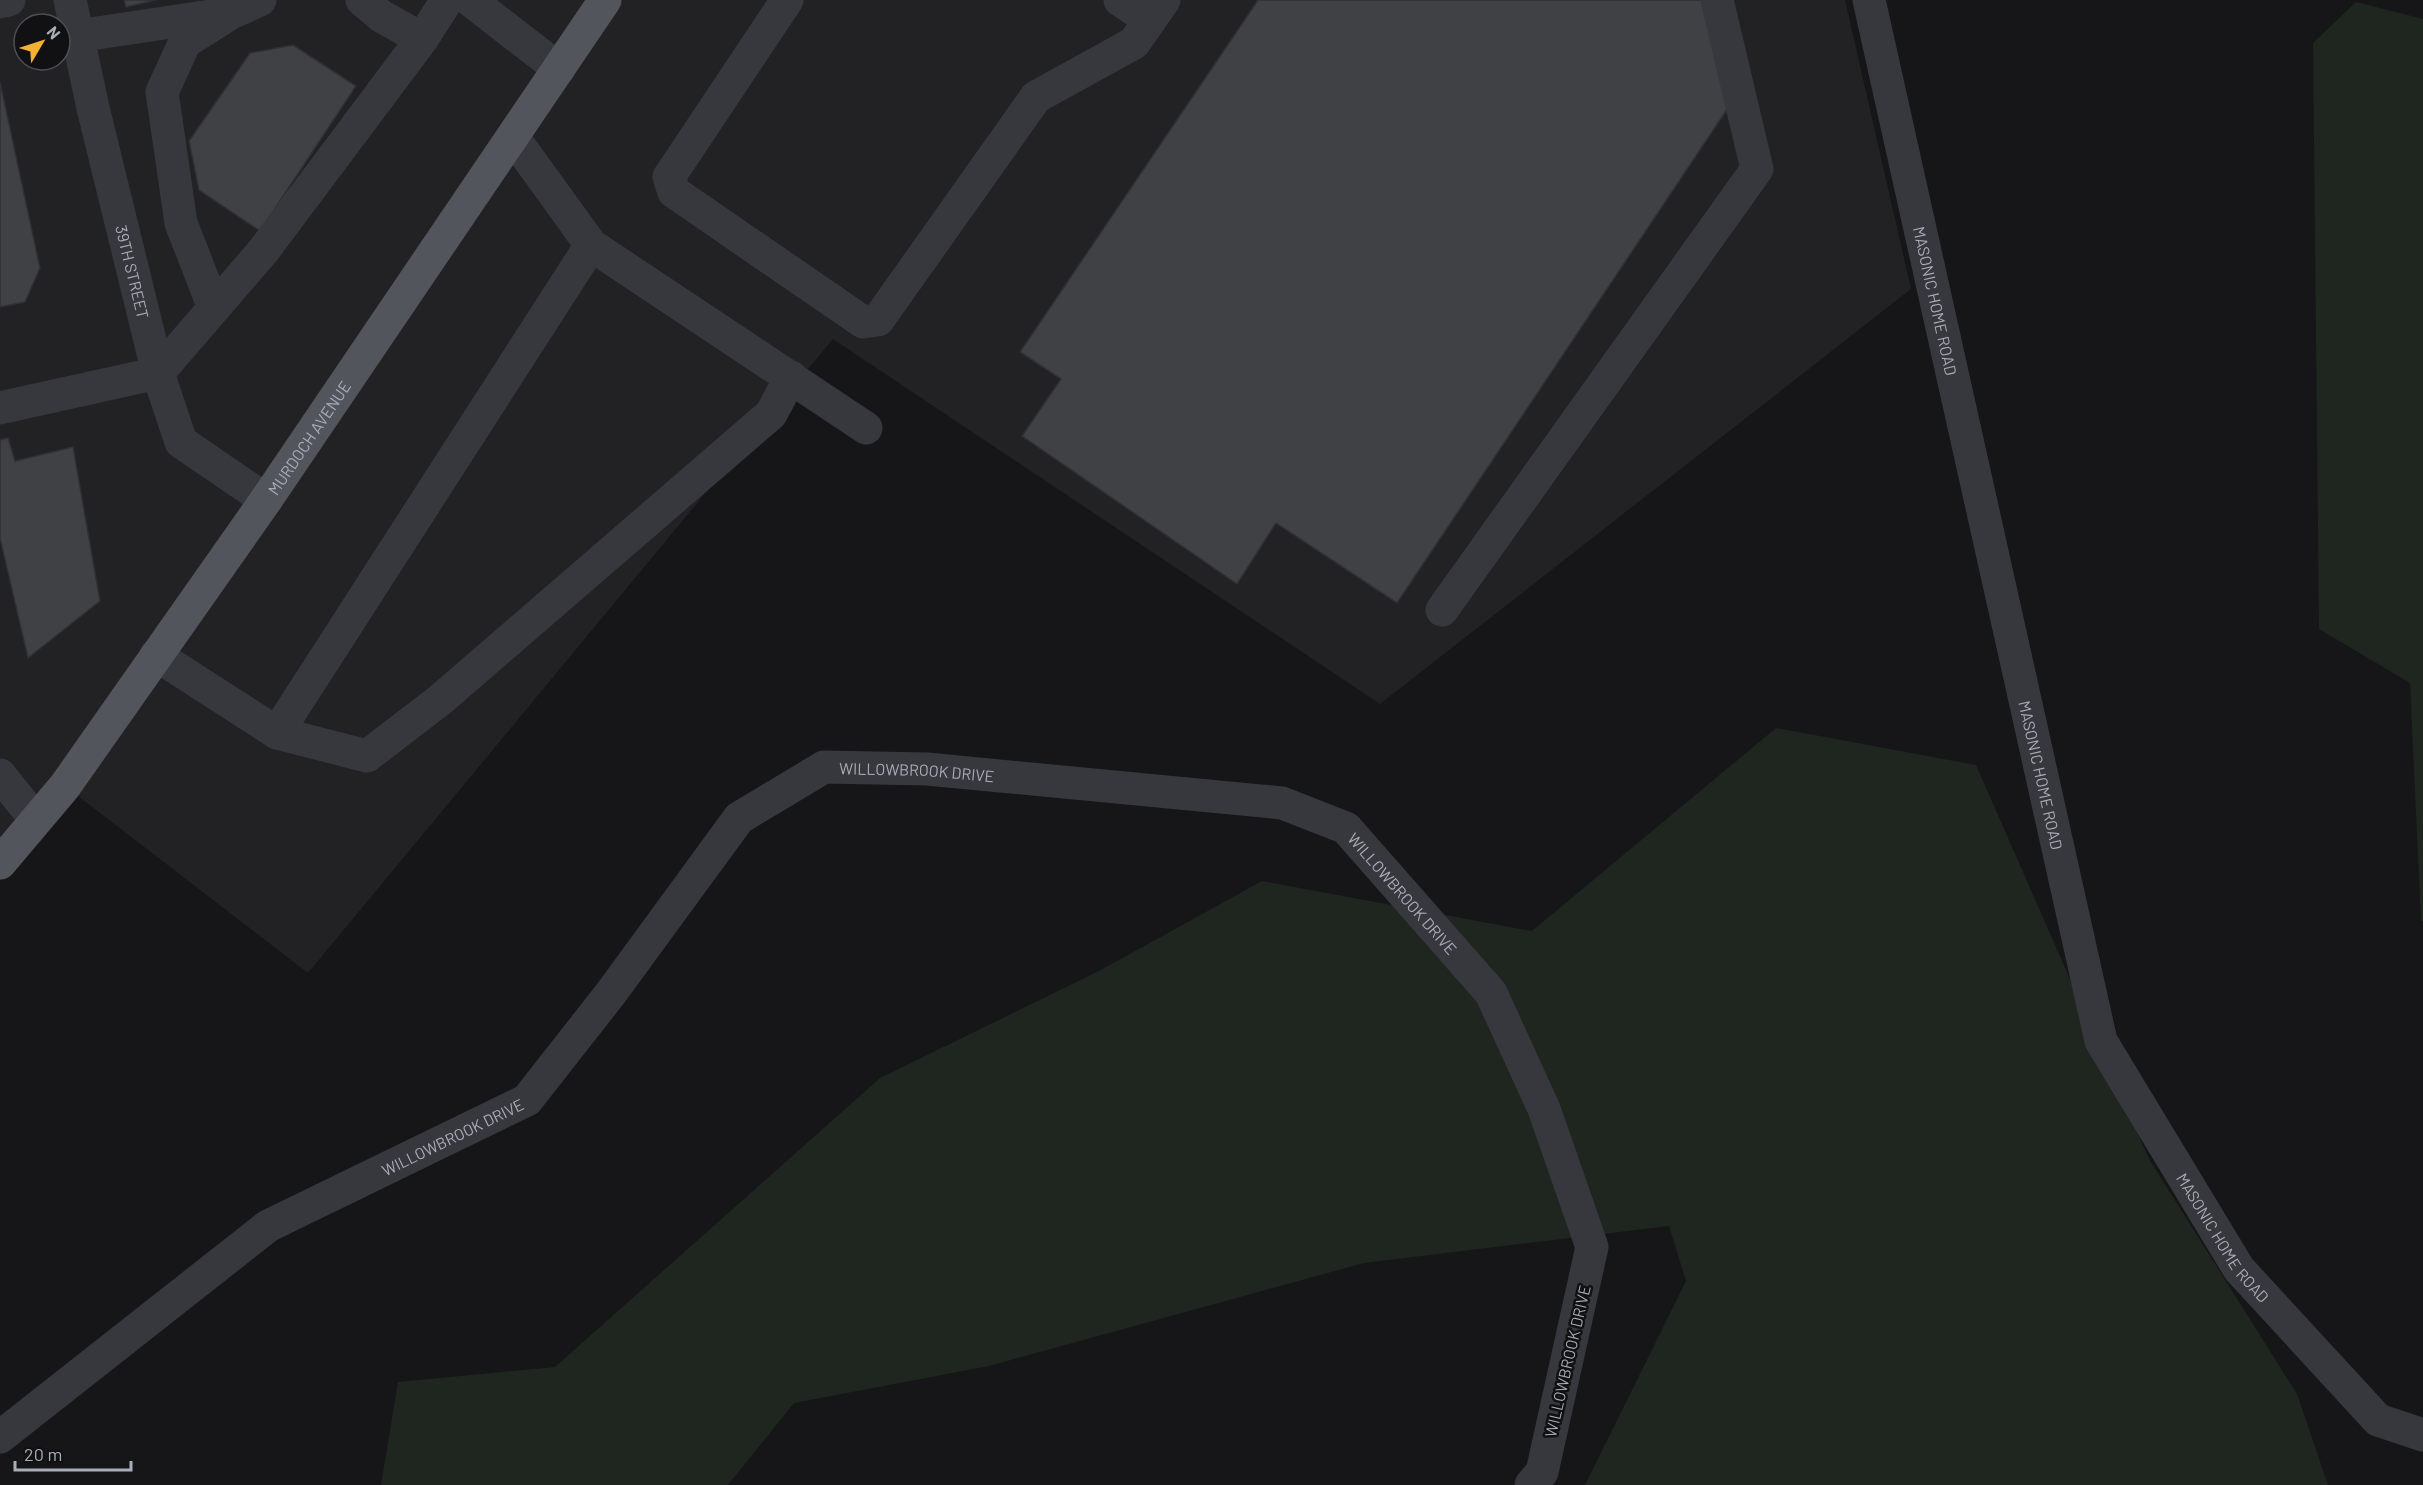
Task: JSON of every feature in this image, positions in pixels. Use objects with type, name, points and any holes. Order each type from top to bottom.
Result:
[{"type":"main road","name":"MURDOCH AVENUE","points":[[0,863],[65,786],[266,500],[605,0]]},
{"type":"street","points":[[0,2],[9,0]]},
{"type":"street","name":"39TH STREET","points":[[70,0],[158,373],[181,442],[266,500]]},
{"type":"street","points":[[362,0],[381,16],[422,39]]},
{"type":"street","points":[[0,408],[158,373],[264,250],[422,39],[447,0]]},
{"type":"street","points":[[470,0],[559,69]]},
{"type":"street","points":[[787,0],[669,177],[674,192],[863,322],[878,320],[1036,97],[1134,43],[1157,10],[1120,0]]},
{"type":"street","points":[[1442,610],[1757,169],[1717,0]]},
{"type":"street","name":"MASONIC HOME ROAD","points":[[1869,0],[2101,1041],[2239,1269],[2378,1420],[2423,1435]]},
{"type":"street","points":[[77,36],[246,6]]},
{"type":"street","points":[[213,308],[181,223],[162,92],[185,42],[246,6]]},
{"type":"street","points":[[513,138],[591,245],[866,428]]},
{"type":"street","points":[[277,733],[591,245]]},
{"type":"street","points":[[156,655],[277,733],[367,756],[440,700],[771,414],[790,377]]},
{"type":"street","name":"WILLOWBROOK DRIVE","points":[[0,1437],[268,1226],[527,1100],[611,993],[739,819],[824,767],[927,769],[1282,803],[1346,828],[1491,993],[1544,1109],[1592,1247],[1542,1472],[1531,1485]]},
{"type":"street","points":[[0,774],[36,820]]},
{"type":"shaded area","points":[[0,0],[1845,0],[1911,289],[1380,704],[833,339],[308,973],[65,786],[0,863]]},
{"type":"shaded area","points":[[2356,2],[2423,19],[2423,921],[2421,921],[2410,683],[2319,629],[2313,43]]},
{"type":"shaded area","points":[[1776,728],[1976,765],[2149,1159],[2297,1394],[2328,1485],[1585,1485],[1686,1281],[1669,1226],[1364,1263],[989,1366],[794,1403],[728,1485],[381,1485],[398,1382],[555,1367],[880,1078],[1099,971],[1262,881],[1532,931]]},
{"type":"building","points":[[124,0],[156,0],[126,7]]},
{"type":"building","points":[[1258,0],[1710,0],[1730,105],[1397,603],[1276,523],[1237,584],[1022,436],[1061,379],[1020,352]]},
{"type":"building","points":[[293,45],[356,86],[260,231],[199,190],[189,141],[250,53]]},
{"type":"building","points":[[0,82],[40,268],[25,302],[0,307]]},
{"type":"building","points":[[8,438],[15,461],[73,447],[100,601],[28,658],[0,538],[0,440]]}]
